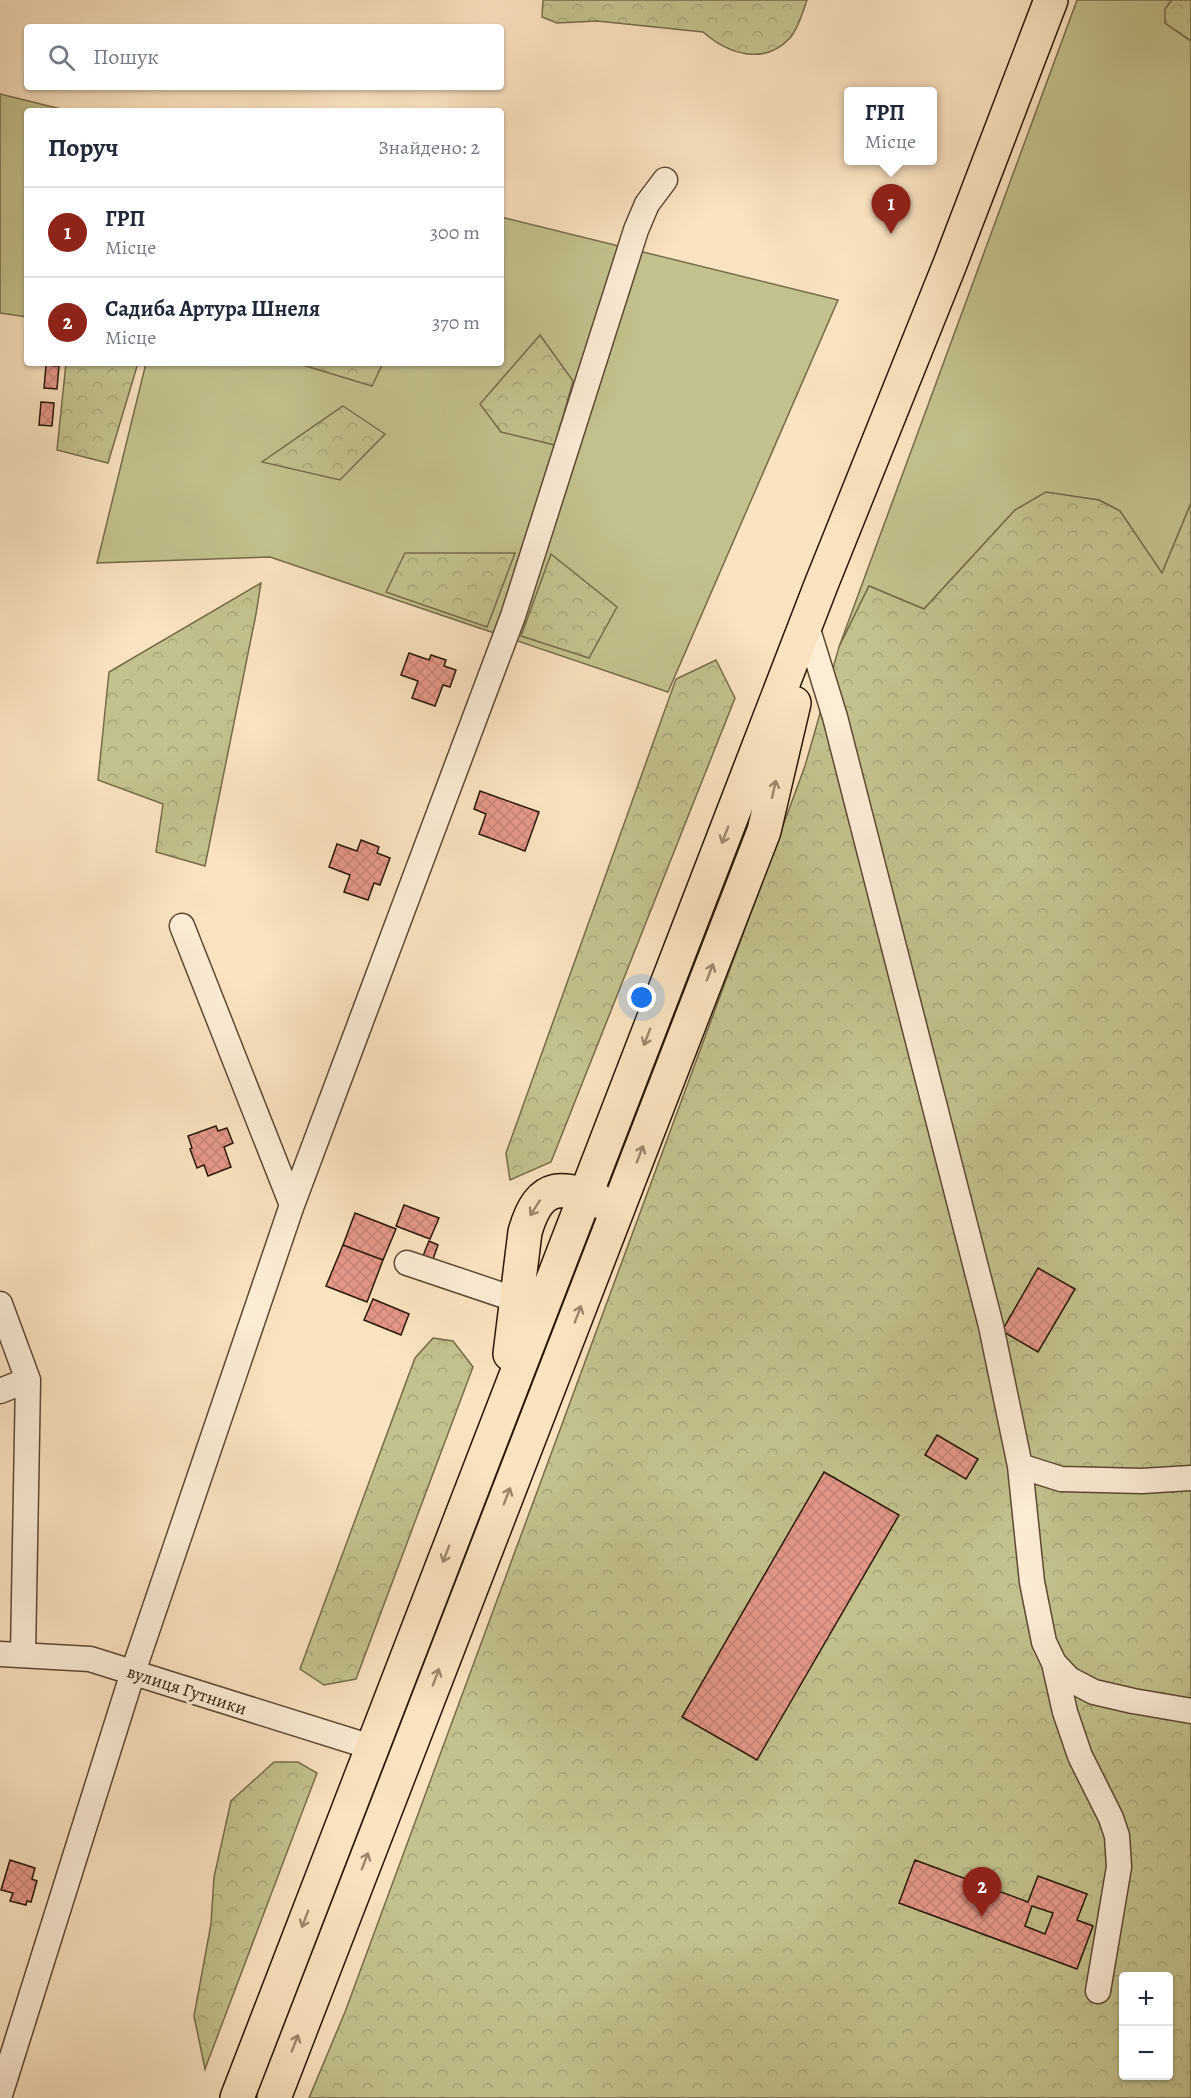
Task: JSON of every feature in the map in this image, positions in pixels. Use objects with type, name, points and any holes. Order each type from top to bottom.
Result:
[{"type":"highway","points":[[237,2098],[821,585],[945,275],[1051,0]]},
{"type":"highway","points":[[274,2098],[764,831],[821,585]]},
{"type":"highway","points":[[505,1401],[525,1232],[530,1214],[538,1201],[548,1193],[565,1190],[586,1195],[619,1209]]},
{"type":"street","points":[[0,2095],[133,1672],[292,1205],[513,616],[636,230],[647,204],[664,180]]},
{"type":"street","points":[[810,636],[835,717],[991,1326],[1020,1466],[1032,1582],[1044,1642],[1054,1663],[1065,1712],[1080,1756],[1111,1818],[1117,1836],[1119,1867],[1098,1991]]},
{"type":"street","points":[[182,926],[292,1205]]},
{"type":"street","points":[[407,1263],[517,1300]]},
{"type":"street","points":[[0,1304],[28,1380],[12,1654]]},
{"type":"street","points":[[0,1391],[28,1380]]},
{"type":"street","points":[[1020,1466],[1061,1479],[1142,1481],[1191,1478]]},
{"type":"street","name":"вулиця Гутники","points":[[12,1654],[90,1659],[371,1747]]},
{"type":"street","points":[[1054,1663],[1069,1679],[1094,1692],[1191,1711]]},
{"type":"green space","points":[[543,0],[807,0],[793,34],[780,47],[769,52],[746,54],[723,46],[703,32],[597,21],[557,23],[542,17]]},
{"type":"green space","points":[[1077,0],[1172,0],[1168,4],[1165,23],[1191,41],[1191,503],[1162,574],[1120,511],[1099,500],[1076,497],[1015,510],[924,609],[869,586],[839,647]]},
{"type":"green space","points":[[1172,0],[1191,0],[1191,41],[1165,23],[1165,9]]},
{"type":"green space","points":[[0,94],[57,108],[24,108],[24,317],[0,313]]},
{"type":"green space","points":[[504,218],[838,300],[668,692],[270,557],[97,563],[145,366],[504,366]]},
{"type":"green space","points":[[540,335],[573,381],[555,445],[501,432],[480,404]]},
{"type":"green space","points":[[66,366],[137,366],[108,463],[57,450]]},
{"type":"green space","points":[[306,366],[382,366],[372,386]]},
{"type":"green space","points":[[343,406],[385,434],[340,480],[262,462]]},
{"type":"green space","points":[[1046,492],[1099,500],[1120,511],[1162,573],[1191,503],[1191,2098],[309,2098],[345,2012],[805,766],[839,647],[869,586],[924,609],[1015,510]]},
{"type":"green space","points":[[405,553],[515,553],[487,627],[386,592]]},
{"type":"green space","points":[[551,554],[617,607],[589,658],[521,636]]},
{"type":"green space","points":[[261,583],[205,866],[156,852],[163,804],[98,780],[109,672]]},
{"type":"green space","points":[[716,660],[735,698],[551,1162],[510,1180],[506,1153],[676,679]]},
{"type":"green space","points":[[433,1338],[453,1341],[473,1367],[356,1679],[324,1685],[300,1669],[415,1358]]},
{"type":"green space","points":[[274,1762],[298,1762],[317,1773],[205,2069],[194,2016],[211,1924],[214,1877],[231,1801]]},
{"type":"building","points":[[46,366],[59,366],[57,389],[44,388]]},
{"type":"building","points":[[41,402],[54,403],[52,426],[39,425]]},
{"type":"building","points":[[409,653],[429,660],[431,655],[446,660],[444,666],[456,670],[450,687],[443,685],[435,706],[412,698],[418,681],[401,675]]},
{"type":"building","points":[[480,791],[539,812],[525,851],[479,834],[486,814],[474,809]]},
{"type":"building","points":[[361,840],[379,847],[377,853],[390,858],[380,885],[374,883],[368,900],[344,892],[350,875],[329,867],[337,844],[357,851]]},
{"type":"building","points":[[216,1126],[218,1131],[227,1128],[233,1143],[224,1147],[231,1167],[208,1176],[204,1165],[197,1168],[188,1136]]},
{"type":"building","points":[[404,1205],[439,1218],[430,1239],[396,1226]]},
{"type":"building","points":[[355,1213],[396,1229],[383,1260],[343,1245]]},
{"type":"building","points":[[429,1241],[438,1245],[433,1259],[423,1256]]},
{"type":"building","points":[[343,1245],[383,1260],[367,1302],[326,1286]]},
{"type":"building","points":[[1038,1268],[1075,1289],[1038,1352],[1002,1331]]},
{"type":"building","points":[[373,1299],[409,1314],[401,1335],[364,1320]]},
{"type":"building","points":[[937,1435],[978,1459],[966,1479],[925,1455]]},
{"type":"building","points":[[824,1472],[899,1515],[757,1760],[682,1717]]},
{"type":"building","points":[[10,1860],[35,1868],[32,1879],[37,1881],[31,1902],[27,1901],[26,1905],[10,1901],[13,1893],[1,1890]]},
{"type":"building","points":[[915,1860],[1028,1902],[1038,1876],[1087,1894],[1077,1920],[1093,1926],[1077,1969],[899,1903]],"holes":[[[1032,1906],[1053,1913],[1045,1934],[1025,1926]]]},
{"type":"place","name":"ГРП","points":[[891,234]]},
{"type":"place","name":"Садиба Артура Шнеля","points":[[982,1917]]}]
